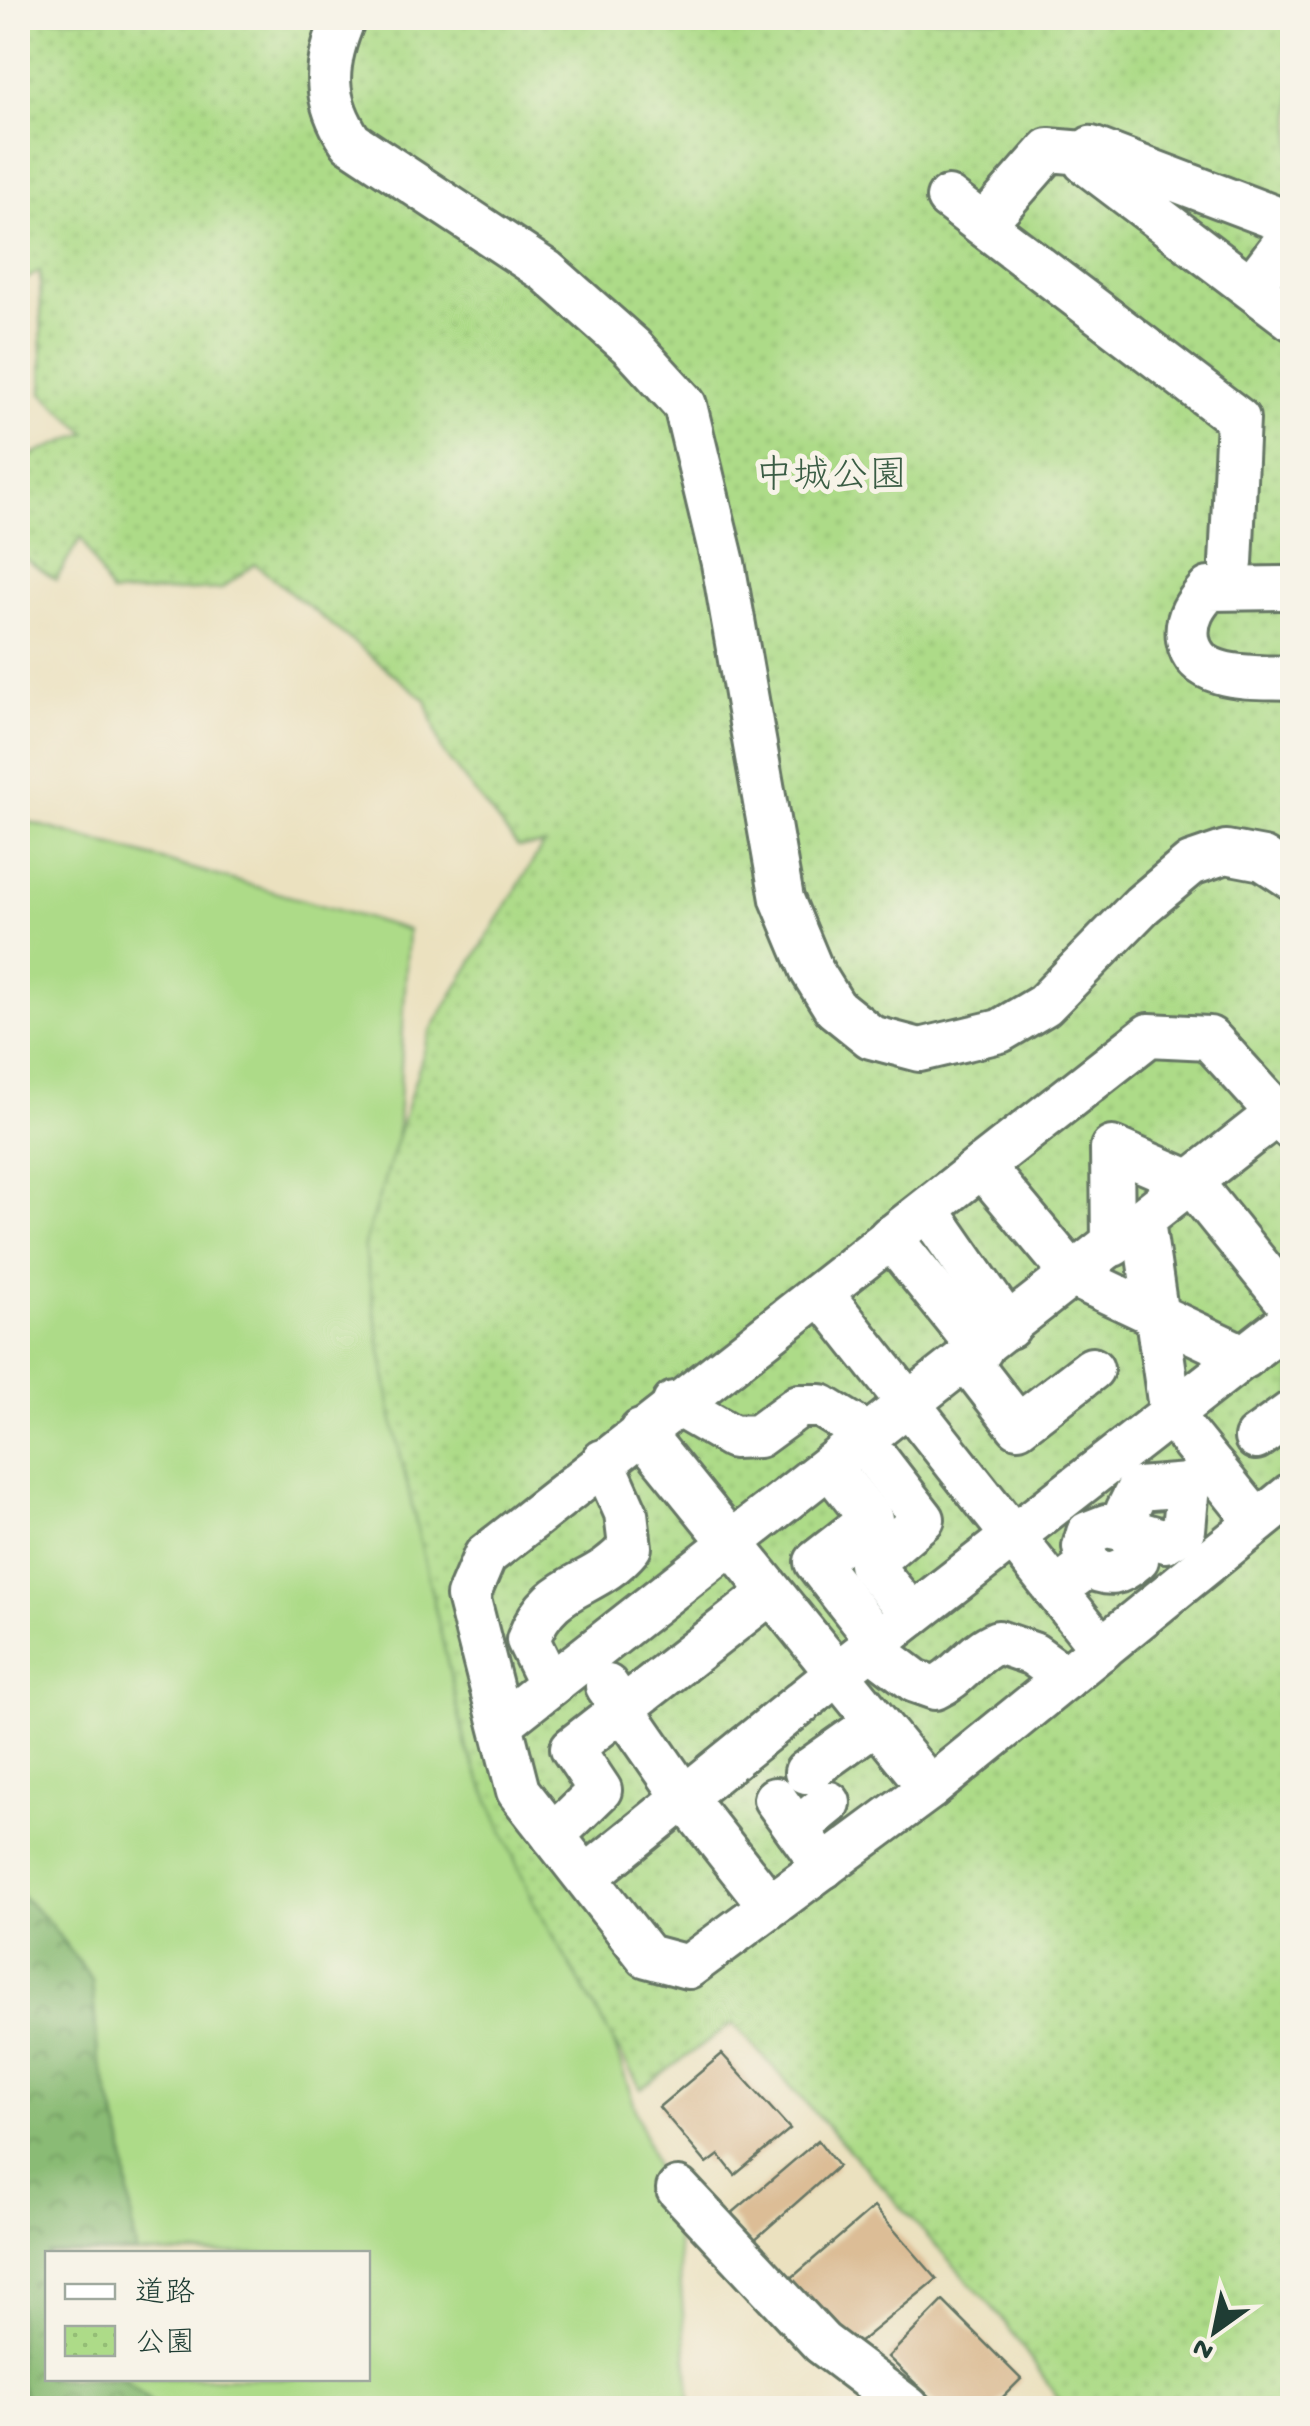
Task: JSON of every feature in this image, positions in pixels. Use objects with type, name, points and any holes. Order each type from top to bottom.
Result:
[{"type":"street","points":[[344,18],[327,69],[333,115],[350,142],[546,271],[632,347],[684,405],[723,564],[782,900],[812,971],[835,1008],[871,1037],[920,1050],[1000,1031],[1044,1005],[1142,905],[1191,864],[1226,852],[1263,859],[1292,878]]},
{"type":"street","points":[[984,224],[1048,150],[1084,153],[1091,148],[1292,224]]},
{"type":"street","points":[[1084,153],[1085,162],[1292,318]]},
{"type":"street","points":[[948,198],[1238,419],[1232,563]]},
{"type":"street","points":[[1252,287],[1292,233]]},
{"type":"street","points":[[1288,601],[1209,589],[1194,604],[1188,643],[1197,659],[1212,670],[1292,678]]},
{"type":"street","points":[[1229,610],[1288,601]]},
{"type":"street","points":[[502,1722],[1191,1182],[1286,1121],[1208,1038],[1149,1035],[929,1212],[890,1237],[822,1294],[674,1403],[485,1556],[468,1596],[518,1791],[646,1956],[688,1967],[930,1788],[1292,1494]]},
{"type":"street","points":[[1258,1522],[1201,1477],[1171,1415],[1156,1315],[1128,1233],[1112,1148],[1191,1182],[1292,1307]]},
{"type":"street","points":[[982,1166],[1074,1276],[1245,1357]]},
{"type":"street","points":[[929,1212],[1018,1426],[1092,1369]]},
{"type":"street","points":[[890,1237],[956,1284]]},
{"type":"street","points":[[822,1294],[1014,1536],[1072,1578],[1102,1648]]},
{"type":"street","points":[[586,1876],[874,1644],[1292,1319]]},
{"type":"street","points":[[674,1403],[733,1438],[758,1436],[799,1406],[821,1406],[867,1438],[923,1519],[870,1564],[912,1615]]},
{"type":"street","points":[[1256,1438],[1292,1412]]},
{"type":"street","points":[[641,1431],[930,1788]]},
{"type":"street","points":[[550,1685],[528,1640],[536,1618],[552,1598],[614,1567],[630,1546],[626,1513],[602,1461]]},
{"type":"street","points":[[830,1467],[870,1519],[816,1562],[874,1644],[915,1681],[934,1688],[958,1678],[979,1650],[998,1642],[1033,1654],[1066,1678]]},
{"type":"street","points":[[1072,1578],[1122,1572],[1137,1559],[1131,1532],[1166,1541],[1184,1530],[1201,1477]]},
{"type":"street","points":[[518,1791],[770,1593]]},
{"type":"street","points":[[584,1659],[624,1708],[684,1797],[770,1906]]},
{"type":"street","points":[[824,1867],[816,1789],[875,1723]]},
{"type":"street","points":[[553,1836],[600,1790],[572,1748]]},
{"type":"street","points":[[678,2189],[822,2343],[908,2408]]},
{"type":"green space","name":"中城公園","points":[[18,18],[1292,18],[1292,2408],[1065,2408],[1002,2318],[733,2023],[641,2089],[533,1901],[467,1750],[392,1417],[364,1245],[430,1032],[543,845],[518,847],[442,751],[426,700],[255,564],[221,589],[111,594],[81,537],[56,580],[18,554],[18,460],[87,433],[43,393],[40,271],[18,284]]},
{"type":"green space","points":[[18,819],[408,930],[386,1358],[676,2230],[691,2408],[18,2408]]},
{"type":"green space","points":[[18,1893],[48,1921],[92,1980],[98,2056],[123,2142],[136,2251],[45,2251],[45,2381],[125,2381],[158,2408],[28,2408],[18,2377]]},
{"type":"building","points":[[722,2054],[790,2129],[735,2175],[719,2155],[707,2164],[659,2107]]},
{"type":"building","points":[[818,2140],[838,2166],[752,2242],[730,2215]]},
{"type":"building","points":[[874,2207],[937,2279],[857,2344],[810,2308],[788,2281]]},
{"type":"building","points":[[943,2301],[1021,2379],[992,2408],[941,2408],[888,2357]]}]
